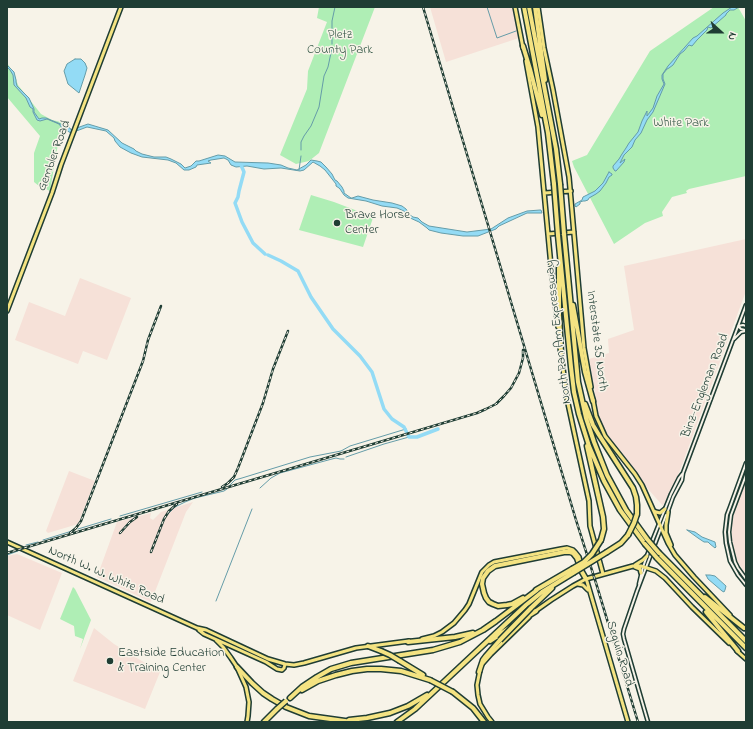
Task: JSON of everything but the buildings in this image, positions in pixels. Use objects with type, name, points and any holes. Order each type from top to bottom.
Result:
[{"type":"highway","name":"North Pan Am Expressway","points":[[524,7],[548,133],[572,373],[577,403],[587,439],[596,463],[611,494],[626,519],[645,544],[656,558],[746,648]]},
{"type":"highway","name":"North Pan Am Expressway","points":[[529,7],[556,149],[575,359],[581,397],[594,442],[607,475],[626,510],[647,539],[664,559],[746,641]]},
{"type":"highway","points":[[536,7],[548,106]]},
{"type":"highway","points":[[523,46],[550,149]]},
{"type":"highway","points":[[559,246],[558,293],[561,353]]},
{"type":"highway","points":[[569,292],[593,401]]},
{"type":"highway","points":[[581,397],[599,435],[633,488],[637,501],[636,514],[634,523],[628,535],[621,543],[607,552],[573,571],[512,604],[498,606],[489,602],[482,589],[483,578],[491,568],[495,566],[567,552],[573,553],[577,558],[582,572],[586,579]]},
{"type":"highway","points":[[338,720],[367,718],[390,713],[408,706],[429,694],[526,605],[573,571],[592,554],[601,540],[604,529],[603,517],[587,446],[587,439]]},
{"type":"highway","points":[[664,559],[704,596],[745,629]]},
{"type":"highway","points":[[479,672],[483,660],[500,640],[562,579]]},
{"type":"highway","points":[[264,722],[302,686],[331,669],[351,663],[433,650],[460,642],[483,630],[537,590]]},
{"type":"highway","points":[[692,594],[738,651]]},
{"type":"highway","points":[[479,649],[536,611]]},
{"type":"highway","points":[[408,642],[455,637],[483,630]]},
{"type":"highway","points":[[368,646],[390,655],[430,680],[453,692],[472,708],[484,722]]},
{"type":"highway","points":[[237,667],[263,692],[286,707],[309,716],[352,722]]},
{"type":"highway","points":[[288,699],[304,688],[318,681],[352,671],[367,669],[401,671],[430,680]]},
{"type":"highway","points":[[397,722],[415,709],[436,688]]},
{"type":"main road","name":"Gembler Road","points":[[7,312],[121,7]]},
{"type":"main road","points":[[515,7],[538,127],[552,277],[567,399],[589,501],[590,526],[603,574]]},
{"type":"main road","name":"Interstate 35 North","points":[[536,7],[571,191],[584,348],[596,416],[605,436],[642,485],[668,543],[676,556],[719,604],[745,629]]},
{"type":"main road","points":[[544,193],[571,191]]},
{"type":"main road","points":[[548,234],[574,232]]},
{"type":"main road","points":[[654,511],[660,513],[665,509]]},
{"type":"main road","points":[[668,512],[666,533],[676,556]]},
{"type":"main road","name":"North W. W. White Road","points":[[7,542],[197,628],[206,630],[268,659],[285,664],[294,665],[304,663],[368,646],[408,642]]},
{"type":"main road","name":"Seguin Road","points":[[408,642],[434,636],[454,623],[469,604],[482,572],[494,562],[561,549],[570,549],[579,557],[628,722]]},
{"type":"main road","points":[[492,722],[480,704],[477,686],[479,672],[491,654],[536,611],[575,584],[586,579],[633,566],[647,556]]},
{"type":"main road","points":[[633,566],[645,567],[656,571],[665,578],[692,607],[746,659]]},
{"type":"main road","points":[[633,566],[640,569],[641,573]]},
{"type":"main road","points":[[575,584],[583,585],[590,591]]},
{"type":"main road","name":"North W. W. White Road","points":[[197,628],[204,634],[279,669],[283,669],[285,664]]},
{"type":"main road","name":"North W. W. White Road","points":[[213,638],[223,647],[237,667],[246,687],[249,709],[247,722]]},
{"type":"street","name":"Binz-Engleman Road","points":[[648,722],[624,639],[624,629],[645,567],[662,528],[673,497],[682,480],[683,473],[746,305]]},
{"type":"street","points":[[738,326],[746,326]]},
{"type":"street","points":[[738,326],[746,331]]},
{"type":"street","points":[[733,340],[743,331],[746,331]]},
{"type":"street","points":[[746,463],[727,515],[725,532],[730,561],[746,585]]},
{"type":"street","name":"Binz-Engleman Road","points":[[637,591],[641,573],[645,567],[647,556],[659,523],[671,494],[683,473]]},
{"type":"street","points":[[746,475],[731,515],[729,532],[735,562],[746,578]]},
{"type":"shaded area","points":[[430,7],[513,7],[519,38],[446,62]]},
{"type":"shaded area","points":[[746,239],[746,291],[676,481],[663,506],[648,489],[606,433],[599,417],[589,359],[609,353],[608,339],[634,330],[624,266]]},
{"type":"shaded area","points":[[80,278],[131,298],[107,360],[83,351],[78,364],[15,340],[29,302],[65,316]]},
{"type":"shaded area","points":[[69,471],[95,481],[78,524],[48,533],[46,531]]},
{"type":"shaded area","points":[[746,481],[746,574],[737,561],[732,547],[731,528],[733,516]]},
{"type":"shaded area","points":[[193,502],[186,512],[151,602],[97,577],[117,522],[151,513],[150,518],[153,520],[161,512]]},
{"type":"shaded area","points":[[17,554],[62,573],[40,630],[7,615],[7,556]]},
{"type":"shaded area","name":"Eastside Education & Training Center","points":[[94,628],[114,644],[160,672],[145,709],[73,681]]},
{"type":"green space","name":"Pletz County Park","points":[[319,7],[375,7],[319,153],[309,161],[296,164],[280,155],[307,89],[308,71],[327,22],[317,18]]},
{"type":"green space","name":"White Park","points":[[714,7],[738,7],[746,21],[746,176],[689,189],[686,191],[687,193],[672,197],[662,212],[663,216],[645,223],[614,244],[572,161],[587,155],[650,51]]},
{"type":"green space","points":[[7,63],[14,73],[18,85],[41,114],[52,120],[66,123],[58,144],[50,191],[34,182],[34,153],[40,136],[7,97]]},
{"type":"green space","name":"Brave Horse Center","points":[[311,195],[368,215],[374,215],[363,247],[299,230]]},
{"type":"green space","points":[[73,587],[91,620],[80,649],[83,639],[75,636],[74,626],[60,619]]},
{"type":"water","points":[[732,7],[739,7],[734,10],[730,10],[711,28],[708,27],[692,46],[689,45],[680,54],[673,65],[663,74],[665,84],[653,112],[632,147],[624,155],[620,163],[625,159],[624,162],[615,171],[613,166],[638,132],[647,111],[647,116],[653,108],[657,96],[664,84],[662,75],[668,66],[693,38]]},
{"type":"water","points":[[75,59],[81,59],[87,68],[79,93],[68,84],[64,71],[67,64]]},
{"type":"water","points":[[7,65],[14,72],[17,86],[29,98],[34,109],[34,112],[39,119],[46,118],[70,128],[71,130],[88,124],[108,130],[122,143],[142,154],[154,157],[166,157],[181,164],[185,168],[191,166],[196,161],[218,155],[225,156],[235,162],[268,163],[297,170],[311,160],[317,161],[321,162],[326,167],[342,187],[344,193],[351,198],[358,196],[392,203],[402,206],[410,215],[418,218],[429,226],[467,232],[491,229],[508,218],[527,211],[541,210],[542,213],[527,213],[499,226],[496,229],[478,236],[463,236],[429,230],[419,222],[408,217],[404,211],[397,208],[348,198],[336,186],[325,170],[313,162],[304,170],[300,171],[281,168],[264,169],[247,166],[236,167],[231,165],[228,160],[224,158],[211,160],[208,161],[211,163],[197,165],[189,170],[184,170],[176,163],[168,160],[142,157],[131,153],[120,147],[114,138],[106,131],[87,127],[71,133],[62,128],[59,124],[47,119],[40,121],[37,120],[33,112],[33,109],[30,107],[26,98],[14,85],[13,75]]},
{"type":"water","points":[[609,172],[612,175],[600,191],[588,200],[580,202],[580,204],[576,207],[575,204],[582,200],[583,197],[595,191],[603,183]]},
{"type":"water","points":[[687,530],[695,532],[702,537],[715,542],[716,547],[715,548],[708,542],[704,542]]},
{"type":"water","points":[[706,575],[715,576],[726,586],[724,592],[708,579]]},
{"type":"waterway","points":[[332,44],[332,21],[335,7]]},
{"type":"waterway","points":[[487,7],[497,38],[516,31]]},
{"type":"waterway","points":[[301,150],[301,142],[311,126],[319,107],[324,76],[328,67],[332,48]]},
{"type":"waterway","points":[[299,170],[301,156]]},
{"type":"waterway","points":[[241,165],[244,172],[238,197],[235,203],[242,222],[253,243],[265,254]]},
{"type":"waterway","points":[[268,255],[298,271],[311,297],[333,329],[360,356],[372,372],[384,409],[392,419],[404,427],[409,437],[417,437],[438,429]]},
{"type":"waterway","points":[[229,486],[235,480],[310,457],[341,451],[350,446],[406,429]]},
{"type":"waterway","points":[[346,457],[409,437]]},
{"type":"waterway","points":[[260,488],[271,478],[280,473],[336,458],[344,459]]},
{"type":"waterway","points":[[168,514],[175,507],[185,502],[227,489]]},
{"type":"waterway","points":[[120,516],[202,492]]},
{"type":"waterway","points":[[216,601],[252,509]]},
{"type":"waterway","points":[[78,529],[111,519]]},
{"type":"waterway","points":[[43,540],[72,531]]},
{"type":"waterway","points":[[26,545],[38,542]]},
{"type":"waterway","points":[[7,555],[18,551]]},
{"type":"railway","points":[[423,7],[576,520],[638,722]]},
{"type":"railway","points":[[70,533],[81,521],[143,361],[148,340],[161,306]]},
{"type":"railway","points":[[222,487],[234,477],[238,468],[288,331]]},
{"type":"railway","points":[[7,553],[477,413],[496,404],[511,388],[519,373],[523,358],[523,350]]},
{"type":"railway","points":[[151,552],[164,519],[169,511],[177,504]]},
{"type":"railway","points":[[120,533],[137,517]]},
{"type":"place","name":"Brave Horse Center","points":[[337,223]]},
{"type":"place","name":"Eastside Education & Training Center","points":[[110,661]]}]
